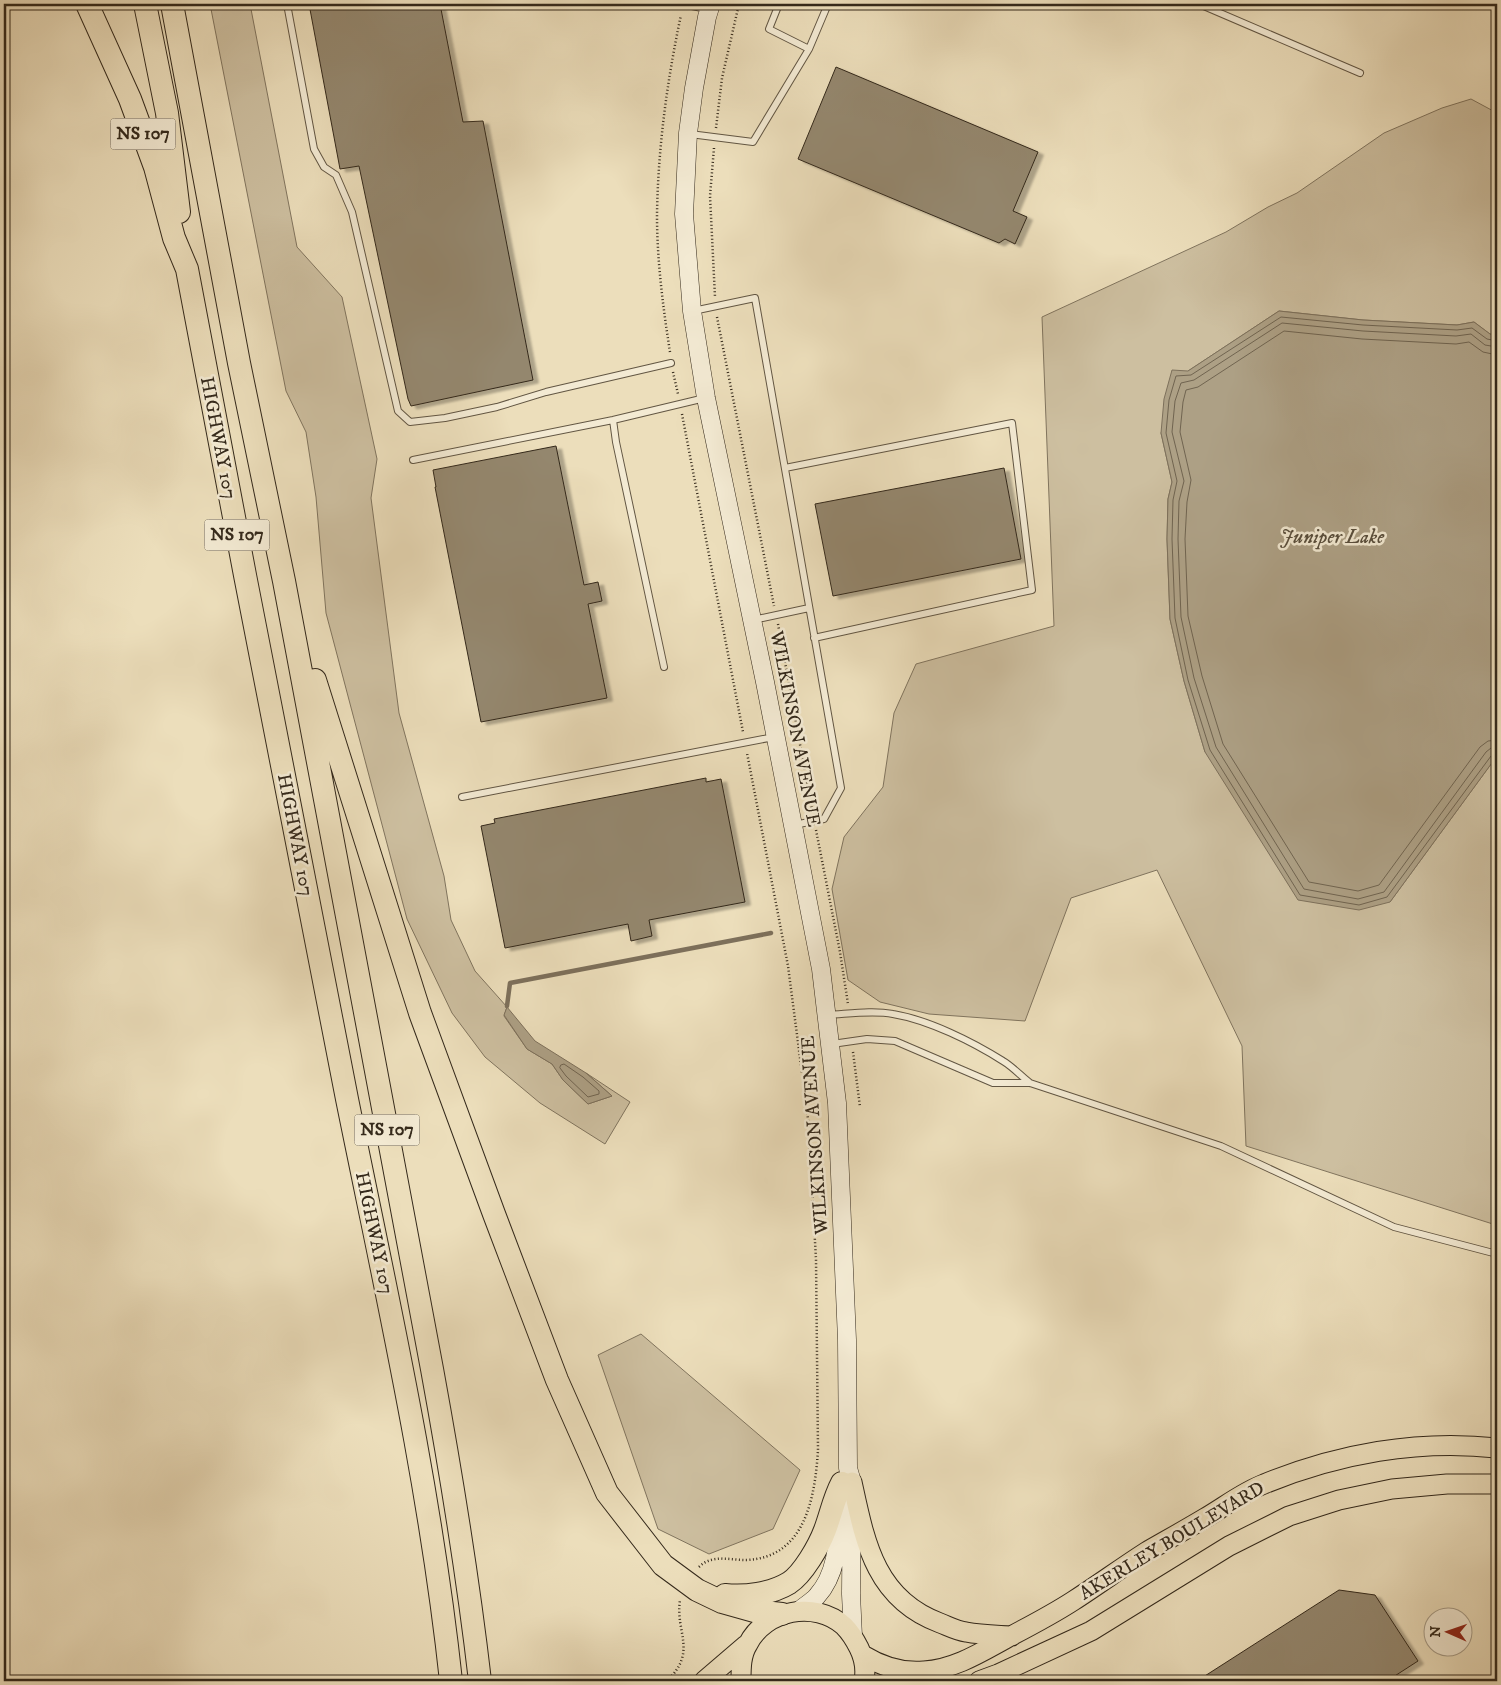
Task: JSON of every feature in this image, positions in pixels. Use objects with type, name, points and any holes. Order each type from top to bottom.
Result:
[{"type":"highway","name":"HIGHWAY 107","points":[[87,4],[130,99],[155,167],[174,238],[187,269],[288,801],[396,1336],[426,1500],[446,1627],[450,1681]]},
{"type":"highway","points":[[145,4],[167,113],[187,269]]},
{"type":"highway","name":"HIGHWAY 107","points":[[172,4],[239,363],[284,581],[452,1478],[480,1681]]},
{"type":"highway","points":[[284,581],[420,1012],[494,1214],[558,1380],[607,1493],[663,1565],[692,1584],[722,1602],[754,1611],[791,1612]]},
{"type":"highway","points":[[692,1584],[728,1595],[751,1595],[771,1591],[790,1583],[808,1563],[824,1532],[836,1494],[847,1477]]},
{"type":"main road","name":"AKERLEY BOULEVARD","points":[[863,1655],[878,1664],[901,1671],[923,1672],[945,1668],[978,1656],[1073,1601],[1145,1553],[1262,1485],[1337,1460],[1374,1451],[1413,1447],[1497,1448]]},
{"type":"main road","points":[[847,1477],[864,1535],[874,1560],[884,1579],[901,1601],[927,1618],[964,1632],[1012,1636]]},
{"type":"main road","name":"AKERLEY BOULEVARD","points":[[979,1681],[1026,1662],[1092,1631],[1229,1546],[1289,1516],[1339,1500],[1392,1489],[1447,1484],[1497,1484]]},
{"type":"main road","points":[[704,1681],[747,1644],[756,1631],[768,1621],[791,1612],[815,1612],[830,1617],[843,1626],[854,1637],[863,1655],[864,1681]]},
{"type":"main road","points":[[1009,1681],[1092,1631]]},
{"type":"main road","points":[[741,1681],[741,1663],[747,1644]]},
{"type":"street","name":"WILKINSON AVENUE","points":[[710,7],[694,88],[688,133],[684,214],[692,311],[706,398],[822,969],[837,1103],[843,1222],[849,1409],[847,1477],[854,1637]]},
{"type":"street","name":"WILKINSON AVENUE","points":[[791,1612],[817,1597],[828,1580],[837,1550],[847,1477]]},
{"type":"lane","points":[[287,4],[314,149],[324,166],[336,175],[352,212],[391,386],[398,411],[404,417],[410,422],[453,416],[497,407],[546,392],[671,363]]},
{"type":"lane","points":[[683,4],[710,7]]},
{"type":"lane","points":[[779,4],[769,28],[809,49]]},
{"type":"lane","points":[[688,133],[753,142],[809,49],[828,4]]},
{"type":"lane","points":[[1199,4],[1360,73]]},
{"type":"lane","points":[[692,311],[755,298],[841,788],[824,819],[792,825]]},
{"type":"lane","points":[[413,460],[613,420],[706,398]]},
{"type":"lane","points":[[613,420],[616,442],[664,667]]},
{"type":"lane","points":[[785,468],[1012,423],[1032,590],[814,638]]},
{"type":"lane","points":[[752,620],[809,608]]},
{"type":"lane","points":[[462,797],[775,736]]},
{"type":"lane","points":[[827,1015],[892,1013],[922,1021],[961,1038],[1004,1061],[1030,1083]]},
{"type":"lane","points":[[830,1044],[867,1039],[895,1041],[993,1083],[1030,1083],[1221,1146],[1394,1227],[1497,1254]]},
{"type":"path","points":[[667,1681],[675,1673],[682,1659],[684,1645],[680,1602],[692,1584],[701,1565],[709,1560],[720,1558],[758,1559],[783,1549],[804,1521],[812,1501],[818,1450],[816,1259],[808,1119],[788,966],[671,363],[661,290],[657,216],[661,141],[671,63],[683,4]]},
{"type":"path","points":[[738,4],[722,78],[716,118],[716,137],[712,155],[710,196],[711,242],[716,306],[840,952],[848,1006]]},
{"type":"path","points":[[852,1041],[860,1107]]},
{"type":"shaded area","points":[[210,4],[250,4],[297,247],[342,297],[377,459],[371,498],[399,713],[444,876],[451,920],[475,971],[507,1007],[504,1016],[527,1049],[552,1064],[563,1080],[588,1104],[612,1096],[586,1073],[630,1102],[605,1144],[540,1103],[485,1057],[452,1013],[407,919],[326,613],[316,497],[306,432],[286,391]]},
{"type":"shaded area","points":[[1471,99],[1497,113],[1497,336],[1490,334],[1474,322],[1457,325],[1363,320],[1279,311],[1188,371],[1161,433],[1172,482],[1168,499],[1167,539],[1170,619],[1184,681],[1205,752],[1390,902],[1497,756],[1496,1225],[1246,1146],[1242,1046],[1157,870],[1071,898],[1025,1021],[929,1014],[880,1002],[848,980],[832,889],[844,837],[883,787],[894,713],[916,664],[1054,626],[1042,317],[1226,232],[1268,207],[1297,193],[1384,133],[1442,108]]},
{"type":"shaded area","points":[[641,1334],[800,1470],[773,1529],[709,1554],[658,1529],[598,1355]]},
{"type":"water","name":"Juniper Lake","points":[[1279,311],[1363,320],[1457,325],[1474,322],[1490,334],[1497,336],[1497,756],[1390,902],[1359,910],[1298,900],[1205,752],[1184,681],[1170,619],[1167,539],[1168,499],[1172,482],[1161,433],[1164,399],[1172,370],[1188,371]]},
{"type":"water","points":[[507,1007],[535,1041],[586,1073],[612,1096],[588,1104],[563,1080],[552,1064],[527,1049],[504,1015]]},
{"type":"building","points":[[309,4],[440,4],[463,122],[483,121],[533,380],[411,406],[359,166],[340,169]]},
{"type":"building","points":[[836,67],[1038,152],[1013,211],[1027,217],[1015,244],[1005,239],[999,243],[798,159]]},
{"type":"building","points":[[556,446],[584,585],[598,582],[602,601],[588,604],[607,698],[481,722],[433,470]]},
{"type":"building","points":[[1004,468],[1021,559],[833,596],[815,504]]},
{"type":"building","points":[[706,778],[706,782],[721,779],[745,902],[649,920],[652,936],[631,941],[628,924],[505,948],[481,826],[495,823],[494,819]]},
{"type":"building","points":[[1339,1590],[1375,1595],[1418,1661],[1387,1681],[1197,1681]]},
{"type":"waterway","points":[[507,1006],[510,983],[771,933]]}]
